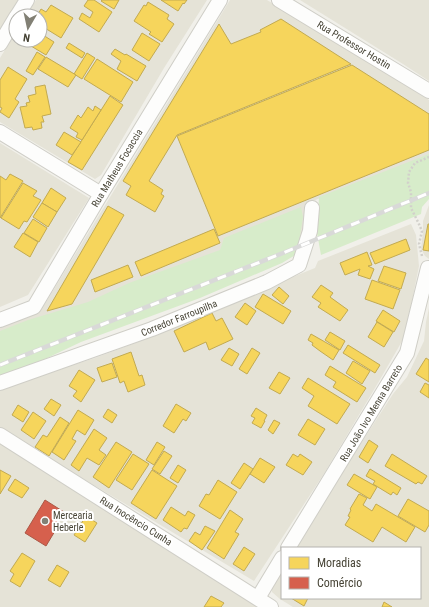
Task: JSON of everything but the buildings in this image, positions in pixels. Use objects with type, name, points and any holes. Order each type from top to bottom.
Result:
[{"type":"street","name":"Rua Matheus Focaccia","points":[[0,320],[34,307],[101,194],[220,0]]},
{"type":"street","name":"Rua Professor Hostin","points":[[279,0],[429,91]]},
{"type":"street","points":[[0,44],[8,30]]},
{"type":"street","points":[[0,132],[101,194]]},
{"type":"street","name":"Corredor Farroupilha","points":[[0,383],[152,329],[267,282],[299,265],[310,231],[312,208]]},
{"type":"street","name":"Rua João Ivo Menna Barreto","points":[[289,547],[407,353],[428,268]]},
{"type":"street","name":"Rua Inocêncio Cunha","points":[[0,435],[271,607]]},
{"type":"street","points":[[258,598],[281,560]]},
{"type":"path","points":[[428,268],[422,259],[419,244],[422,231],[411,208],[411,192],[408,183],[409,172],[415,163],[429,156]]},
{"type":"shaded area","points":[[0,0],[21,0],[16,8],[8,8],[8,21],[0,34]]},
{"type":"shaded area","points":[[36,0],[207,0],[164,68],[101,175],[95,179],[0,122],[0,58],[8,45],[8,48],[48,48],[48,8],[31,8]]},
{"type":"shaded area","points":[[230,0],[267,0],[429,100],[429,188],[323,197],[305,204],[306,217],[304,239],[0,361],[0,328],[32,315],[45,304]]},
{"type":"shaded area","points":[[300,0],[429,0],[429,81],[403,64]]},
{"type":"shaded area","points":[[0,143],[89,198],[28,295],[0,307]]},
{"type":"shaded area","points":[[429,205],[429,259],[425,256],[421,249],[423,221]]},
{"type":"shaded area","points":[[411,224],[416,235],[419,266],[405,336],[325,472],[254,581],[0,429],[0,388],[95,358],[151,337],[250,294],[315,268],[318,261]]},
{"type":"shaded area","points":[[429,308],[429,607],[293,607],[280,599],[272,592],[272,586],[281,571],[281,599],[421,599],[421,547],[296,547],[393,394],[407,377],[424,341]]},
{"type":"shaded area","points":[[0,443],[264,607],[0,607]]},
{"type":"green space","points":[[429,154],[429,199],[422,207],[421,214],[321,255],[317,233],[319,197]]},
{"type":"green space","points":[[301,207],[303,217],[297,254],[282,263],[200,298],[81,342],[43,360],[0,376],[0,331],[28,320],[88,302],[129,283],[220,250],[224,238]]},
{"type":"railway","points":[[0,365],[283,253],[429,193]]},
{"type":"place","name":"Mercearia Heberle","points":[[45,521]]}]
